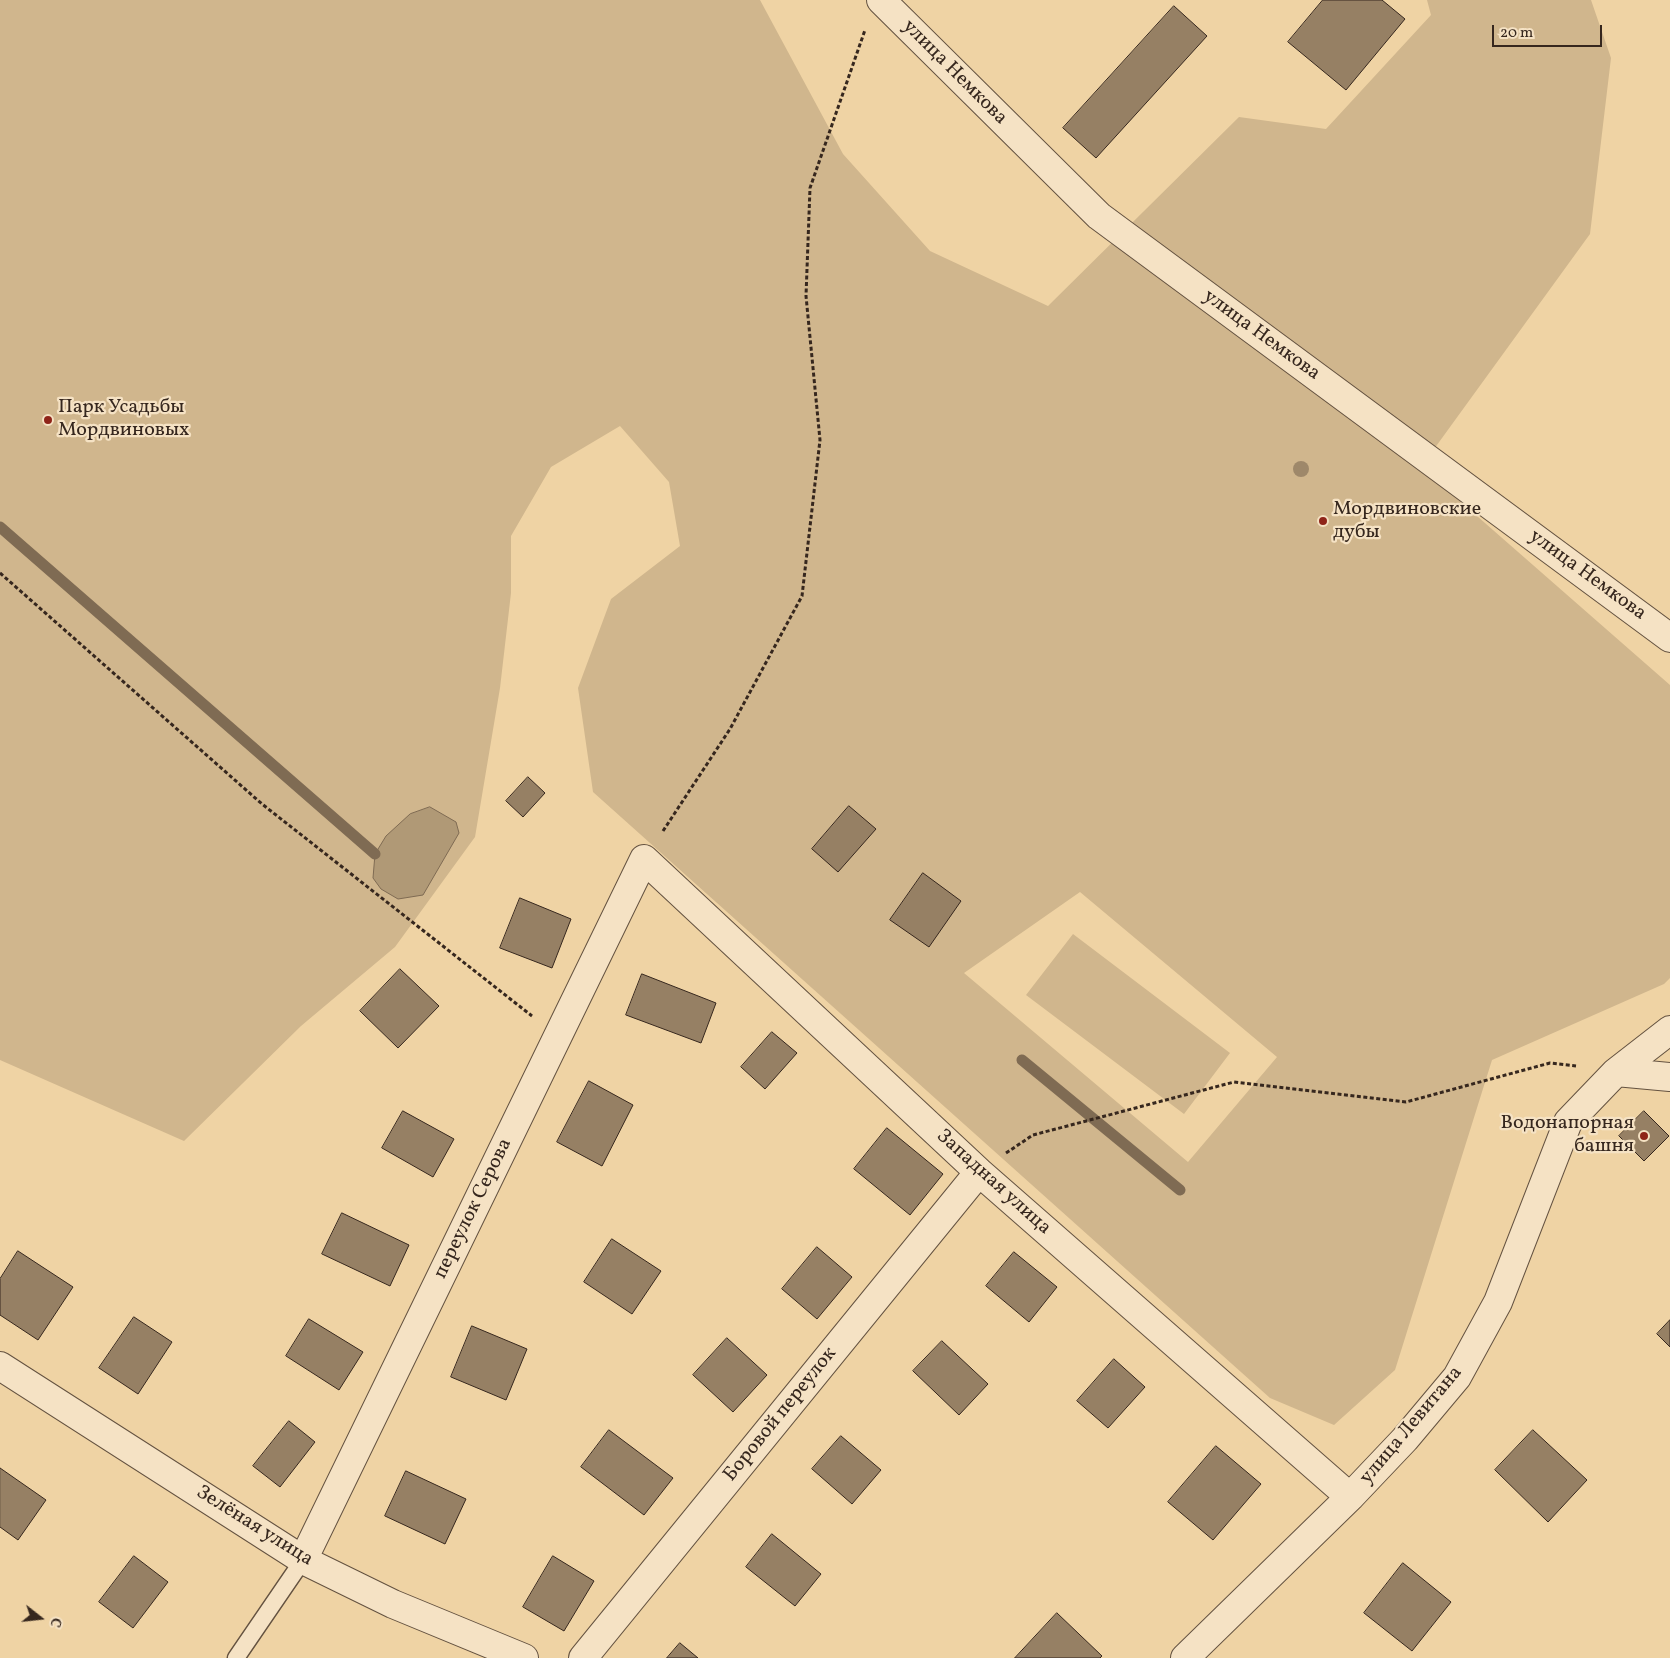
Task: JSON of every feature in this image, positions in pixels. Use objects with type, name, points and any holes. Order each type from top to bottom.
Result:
[{"type":"street","name":"улица Немкова","points":[[881,0],[1099,216],[1670,638]]},
{"type":"street","name":"переулок Серова","points":[[303,1560],[644,859]]},
{"type":"street","name":"Западная улица","points":[[644,859],[979,1172],[1350,1497]]},
{"type":"street","name":"улица Левитана","points":[[1185,1658],[1350,1497],[1404,1439],[1457,1377],[1498,1302],[1568,1122],[1616,1072],[1670,1030]]},
{"type":"street","points":[[1616,1072],[1670,1076]]},
{"type":"street","name":"Боровой переулок","points":[[583,1658],[979,1172]]},
{"type":"street","name":"Зелёная улица","points":[[0,1366],[303,1560],[393,1604],[524,1658]]},
{"type":"lane","points":[[236,1658],[303,1560]]},
{"type":"path","points":[[644,859],[730,729],[802,596],[820,440],[806,296],[810,188],[866,28]]},
{"type":"path","points":[[0,573],[262,804],[558,1037]]},
{"type":"path","points":[[979,1172],[1033,1135],[1234,1082],[1406,1102],[1550,1063],[1616,1072]]},
{"type":"shaded area","points":[[0,0],[760,0],[843,154],[930,251],[1048,306],[1239,117],[1326,129],[1431,15],[1427,0],[1591,0],[1611,58],[1590,234],[1421,467],[1670,685],[1670,978],[1664,984],[1492,1060],[1395,1370],[1334,1425],[1270,1398],[593,792],[578,688],[611,599],[680,546],[669,482],[620,426],[551,467],[511,536],[511,593],[500,688],[475,837],[395,947],[301,1026],[184,1141],[0,1060]],"holes":[[[1080,892],[1277,1057],[1188,1162],[964,973]]]},
{"type":"shaded area","points":[[430,807],[456,822],[459,833],[423,895],[398,899],[381,889],[373,878],[375,854],[386,836],[410,814]]},
{"type":"shaded area","points":[[1073,934],[1230,1053],[1184,1114],[1026,995]]},
{"type":"building","points":[[1323,0],[1382,0],[1405,19],[1346,90],[1288,42]]},
{"type":"building","points":[[1174,6],[1207,36],[1096,158],[1063,128]]},
{"type":"building","points":[[528,777],[545,793],[523,817],[506,801]]},
{"type":"building","points":[[849,806],[876,829],[838,872],[812,849]]},
{"type":"building","points":[[923,873],[961,901],[929,947],[890,920]]},
{"type":"building","points":[[520,898],[571,919],[552,968],[500,948]]},
{"type":"building","points":[[400,969],[439,1006],[398,1048],[360,1011]]},
{"type":"building","points":[[642,974],[716,1003],[701,1043],[626,1015]]},
{"type":"building","points":[[772,1032],[797,1053],[765,1089],[741,1067]]},
{"type":"building","points":[[589,1081],[633,1105],[602,1166],[557,1142]]},
{"type":"building","points":[[403,1111],[454,1139],[433,1177],[382,1148]]},
{"type":"building","name":"Водонапорная башня","points":[[1644,1111],[1669,1136],[1644,1161],[1619,1136]]},
{"type":"building","points":[[887,1128],[943,1174],[910,1215],[854,1169]]},
{"type":"building","points":[[342,1213],[409,1245],[390,1286],[322,1254]]},
{"type":"building","points":[[612,1239],[661,1271],[632,1314],[584,1282]]},
{"type":"building","points":[[817,1247],[852,1277],[817,1319],[782,1289]]},
{"type":"building","points":[[18,1251],[73,1287],[38,1340],[0,1315],[0,1279]]},
{"type":"building","points":[[1014,1252],[1057,1287],[1029,1322],[986,1286]]},
{"type":"building","points":[[134,1317],[172,1342],[138,1394],[99,1368]]},
{"type":"building","points":[[309,1319],[363,1352],[339,1390],[286,1356]]},
{"type":"building","points":[[1670,1320],[1670,1347],[1657,1334]]},
{"type":"building","points":[[472,1326],[527,1349],[506,1400],[451,1377]]},
{"type":"building","points":[[727,1338],[767,1375],[733,1412],[693,1375]]},
{"type":"building","points":[[942,1341],[988,1384],[959,1415],[913,1371]]},
{"type":"building","points":[[1114,1359],[1145,1387],[1108,1428],[1077,1401]]},
{"type":"building","points":[[289,1421],[315,1442],[280,1487],[253,1466]]},
{"type":"building","points":[[609,1430],[673,1478],[644,1515],[581,1467]]},
{"type":"building","points":[[1533,1430],[1587,1480],[1548,1522],[1495,1470]]},
{"type":"building","points":[[841,1436],[881,1470],[852,1504],[812,1469]]},
{"type":"building","points":[[1216,1446],[1261,1484],[1213,1540],[1168,1502]]},
{"type":"building","points":[[0,1468],[46,1500],[18,1540],[0,1527]]},
{"type":"building","points":[[406,1471],[466,1499],[445,1544],[385,1516]]},
{"type":"building","points":[[772,1534],[821,1574],[795,1606],[746,1567]]},
{"type":"building","points":[[134,1556],[168,1582],[133,1628],[99,1602]]},
{"type":"building","points":[[553,1556],[594,1581],[564,1631],[523,1607]]},
{"type":"building","points":[[1403,1563],[1451,1602],[1412,1651],[1364,1613]]},
{"type":"building","points":[[1057,1613],[1102,1656],[1100,1658],[1015,1658]]},
{"type":"building","points":[[680,1643],[698,1658],[667,1658]]},
{"type":"waterway","points":[[0,527],[375,854]]},
{"type":"waterway","points":[[1022,1060],[1180,1190]]},
{"type":"place","name":"Парк Усадьбы Мордвиновых","points":[[48,420]]},
{"type":"place","name":"Мордвиновские дубы","points":[[1323,521]]},
{"type":"place","name":"Водонапорная башня","points":[[1644,1136]]}]
